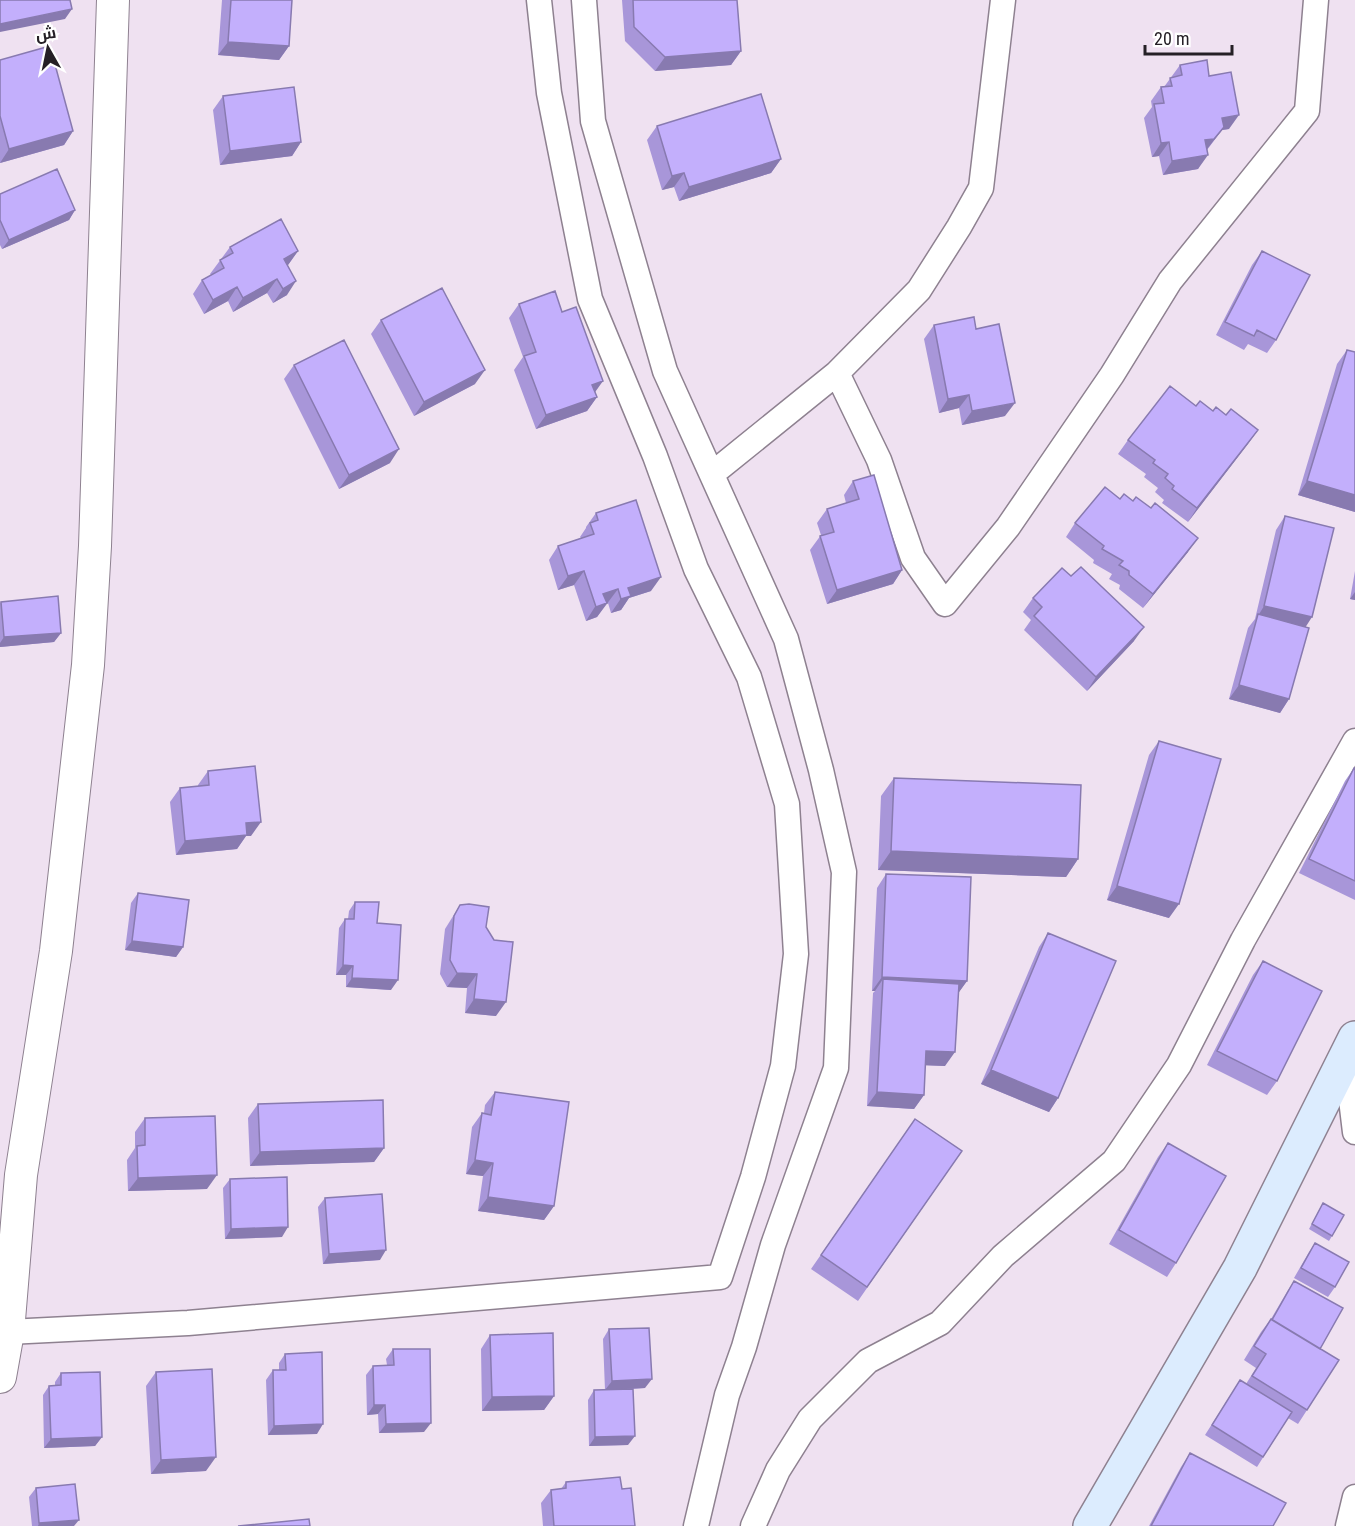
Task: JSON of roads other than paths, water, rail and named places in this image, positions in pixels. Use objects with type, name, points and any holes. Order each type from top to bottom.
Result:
[{"type":"main road","points":[[1090,1526],[1240,1268],[1350,1048]]},
{"type":"street","points":[[0,1377],[8,1332],[11,1178],[56,951],[88,665],[96,534],[113,0]]},
{"type":"street","points":[[8,1332],[188,1323],[720,1276],[753,1177],[783,1066],[796,954],[788,804],[749,677],[696,569],[655,456],[590,299],[549,93],[539,0]]},
{"type":"street","points":[[584,0],[593,122],[665,371],[786,639],[821,770],[844,872],[836,1068],[773,1245],[744,1347],[727,1395],[696,1526]]},
{"type":"street","points":[[712,474],[837,373],[919,290],[959,227],[981,188],[1003,0]]},
{"type":"street","points":[[837,373],[879,460],[913,558],[945,604],[1008,527],[1112,375],[1170,281],[1307,111],[1316,0]]},
{"type":"street","points":[[753,1526],[778,1470],[810,1419],[868,1361],[940,1323],[1003,1256],[1114,1161],[1179,1065],[1243,940],[1355,741]]},
{"type":"street","points":[[1350,1048],[1355,1132]]},
{"type":"street","points":[[1348,1526],[1355,1497]]}]
